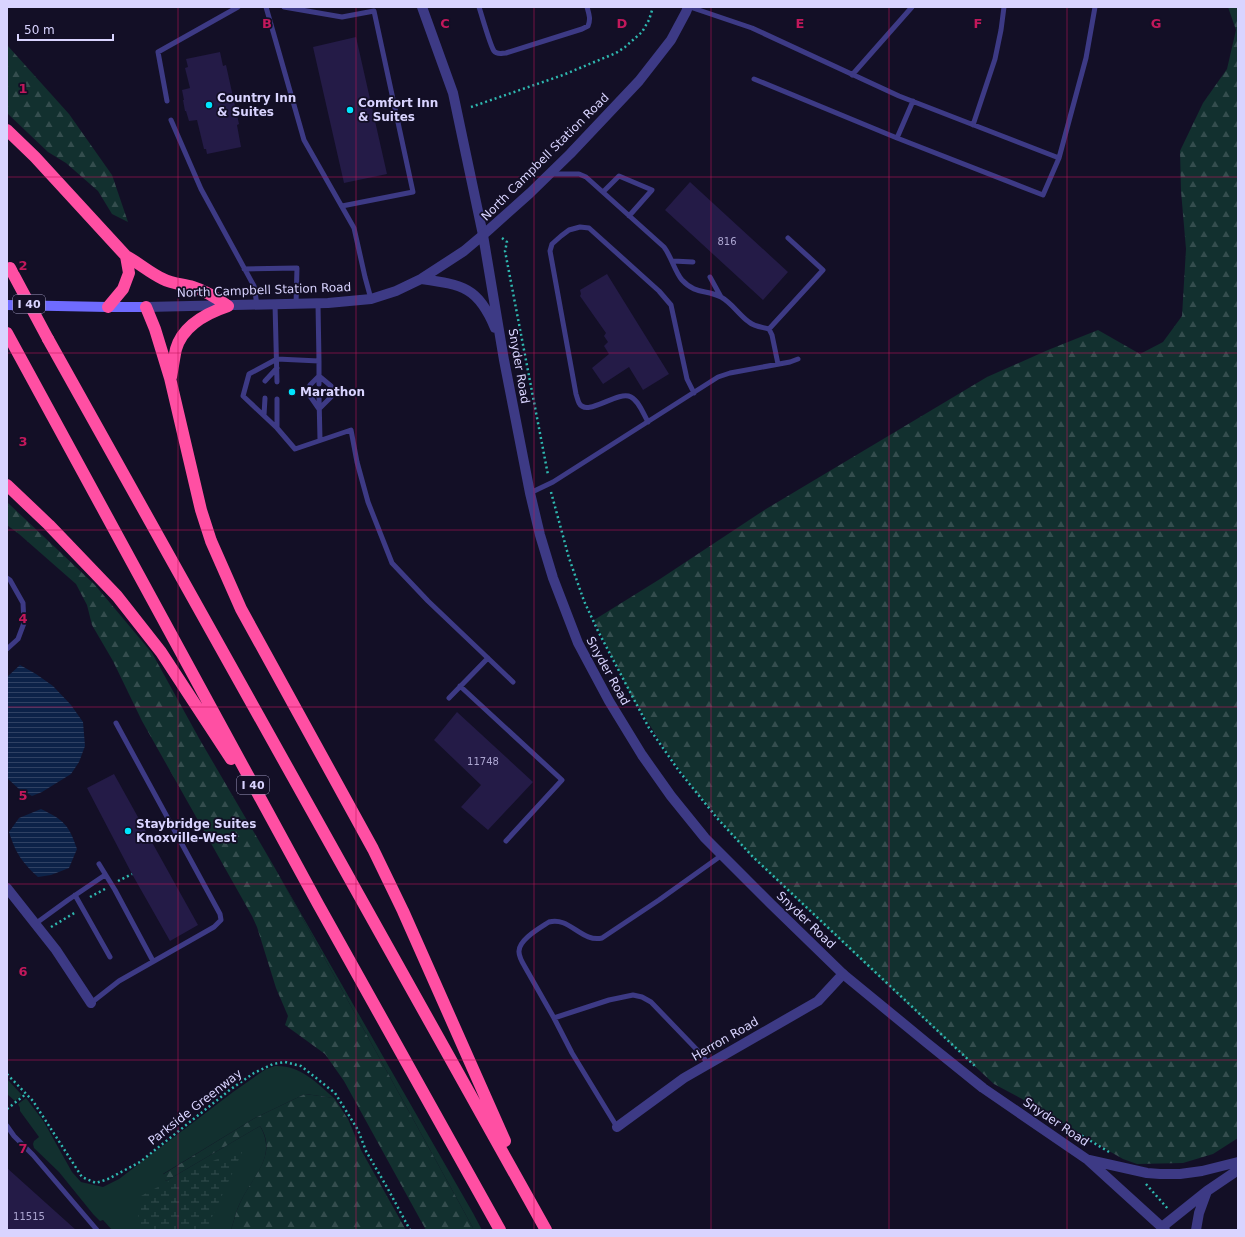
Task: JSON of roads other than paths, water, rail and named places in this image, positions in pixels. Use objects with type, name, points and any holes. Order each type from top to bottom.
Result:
[{"type":"highway","points":[[7,130],[35,157],[126,256],[163,279],[202,291],[217,298],[228,306]]},
{"type":"highway","points":[[108,307],[123,289],[129,273],[126,256]]},
{"type":"highway","name":"I 40","points":[[8,266],[546,1230]]},
{"type":"highway","points":[[146,306],[155,329],[170,378],[200,510],[211,541],[241,609],[373,849],[406,918],[535,1210]]},
{"type":"highway","points":[[170,378],[176,349],[180,339],[197,321],[205,315],[228,306]]},
{"type":"highway","name":"I 40","points":[[8,336],[280,835],[500,1230]]},
{"type":"highway","points":[[7,485],[50,525],[117,596],[156,646],[280,835]]},
{"type":"main road","name":"North Campbell Station Road","points":[[7,305],[108,307],[146,306]]},
{"type":"street","name":"Snyder Road","points":[[422,7],[453,93],[483,236],[501,342],[530,493],[540,535],[553,578],[578,643],[609,701],[642,755],[671,796],[705,838],[844,974],[982,1088],[1088,1160],[1164,1228],[1175,1216],[1207,1191],[1238,1170]]},
{"type":"street","name":"North Campbell Station Road","points":[[146,306],[318,304],[371,299],[396,291],[421,279],[464,251],[483,236],[549,174],[639,81],[671,40],[689,7]]},
{"type":"street","points":[[421,279],[457,285],[470,291],[478,297],[488,311],[501,342]]},
{"type":"street","points":[[7,888],[56,950],[91,1002]]},
{"type":"street","name":"Herron Road","points":[[617,1127],[684,1078],[818,1001],[844,974]]},
{"type":"street","name":"Snyder Road","points":[[1088,1160],[1144,1173],[1180,1174],[1202,1172],[1238,1162]]},
{"type":"street","points":[[1196,1230],[1199,1213],[1207,1191]]},
{"type":"lane","points":[[167,101],[158,52],[238,7]]},
{"type":"lane","points":[[266,7],[304,140],[354,228],[371,299]]},
{"type":"lane","points":[[284,7],[342,17],[374,11],[413,192],[342,206]]},
{"type":"lane","points":[[479,7],[491,44],[494,51],[499,54],[588,26],[590,15],[587,7]]},
{"type":"lane","points":[[689,7],[752,28],[852,75],[913,101],[1059,158]]},
{"type":"lane","points":[[852,75],[912,7]]},
{"type":"lane","points":[[973,125],[995,59],[1004,7]]},
{"type":"lane","points":[[754,79],[897,138],[1043,195],[1059,158],[1086,58],[1095,7]]},
{"type":"lane","points":[[897,138],[913,101]]},
{"type":"lane","points":[[171,120],[200,189],[254,286],[256,305]]},
{"type":"lane","points":[[549,174],[579,174],[586,177],[664,247],[673,261],[680,278],[688,286],[694,290],[721,297]]},
{"type":"lane","points":[[601,191],[618,176],[652,190],[630,216]]},
{"type":"lane","points":[[648,422],[632,397],[626,395],[619,396],[592,407],[585,407],[579,403],[576,394],[550,251],[552,244],[570,230],[580,227],[589,228],[668,299],[674,316],[687,379],[694,393]]},
{"type":"lane","points":[[769,329],[822,270],[788,238]]},
{"type":"lane","points":[[673,261],[693,262]]},
{"type":"lane","points":[[244,269],[297,268],[296,304]]},
{"type":"lane","points":[[710,276],[721,297],[750,323],[758,327],[769,329]]},
{"type":"lane","points":[[275,304],[277,382]]},
{"type":"lane","points":[[318,304],[319,384]]},
{"type":"lane","points":[[769,329],[772,335],[778,364]]},
{"type":"lane","points":[[318,361],[277,359],[249,374],[243,396],[277,428],[295,449],[351,430],[368,502],[392,563],[428,601],[513,682]]},
{"type":"lane","points":[[530,493],[549,484],[718,377],[730,373],[790,362],[798,359]]},
{"type":"lane","points":[[265,381],[277,368]]},
{"type":"lane","points":[[310,385],[319,376]]},
{"type":"lane","points":[[319,376],[331,386]]},
{"type":"lane","points":[[310,396],[319,409]]},
{"type":"lane","points":[[319,397],[320,440]]},
{"type":"lane","points":[[319,409],[331,397]]},
{"type":"lane","points":[[264,398],[264,415]]},
{"type":"lane","points":[[277,399],[277,428]]},
{"type":"lane","points":[[7,578],[10,580],[23,603],[24,623],[18,639],[7,649]]},
{"type":"lane","points":[[449,698],[488,658]]},
{"type":"lane","points":[[460,686],[562,780],[506,841]]},
{"type":"lane","points":[[91,1002],[119,981],[214,927],[220,920],[220,914],[116,723]]},
{"type":"lane","points":[[617,1127],[572,1053],[520,958],[518,951],[520,944],[549,922],[553,921],[564,923],[591,939],[602,938],[722,855]]},
{"type":"lane","points":[[99,864],[153,961]]},
{"type":"lane","points":[[35,924],[105,875]]},
{"type":"lane","points":[[75,895],[110,957]]},
{"type":"lane","points":[[554,1018],[609,1000],[633,995],[642,997],[651,1002],[701,1054],[708,1064]]},
{"type":"lane","points":[[7,1126],[14,1136],[33,1155],[97,1230]]},
{"type":"water","points":[[20,665],[53,686],[71,705],[83,722],[85,746],[79,762],[71,774],[42,792],[32,796],[19,789],[7,778],[7,677]]},
{"type":"water","points":[[41,809],[65,824],[77,849],[69,868],[51,875],[38,877],[20,857],[9,832],[19,818]]},
{"type":"place","name":"Country Inn & Suites","points":[[209,105]]},
{"type":"place","name":"Comfort Inn & Suites","points":[[350,110]]},
{"type":"place","name":"Marathon","points":[[292,392]]},
{"type":"place","name":"Staybridge Suites Knoxville-West","points":[[128,831]]}]
